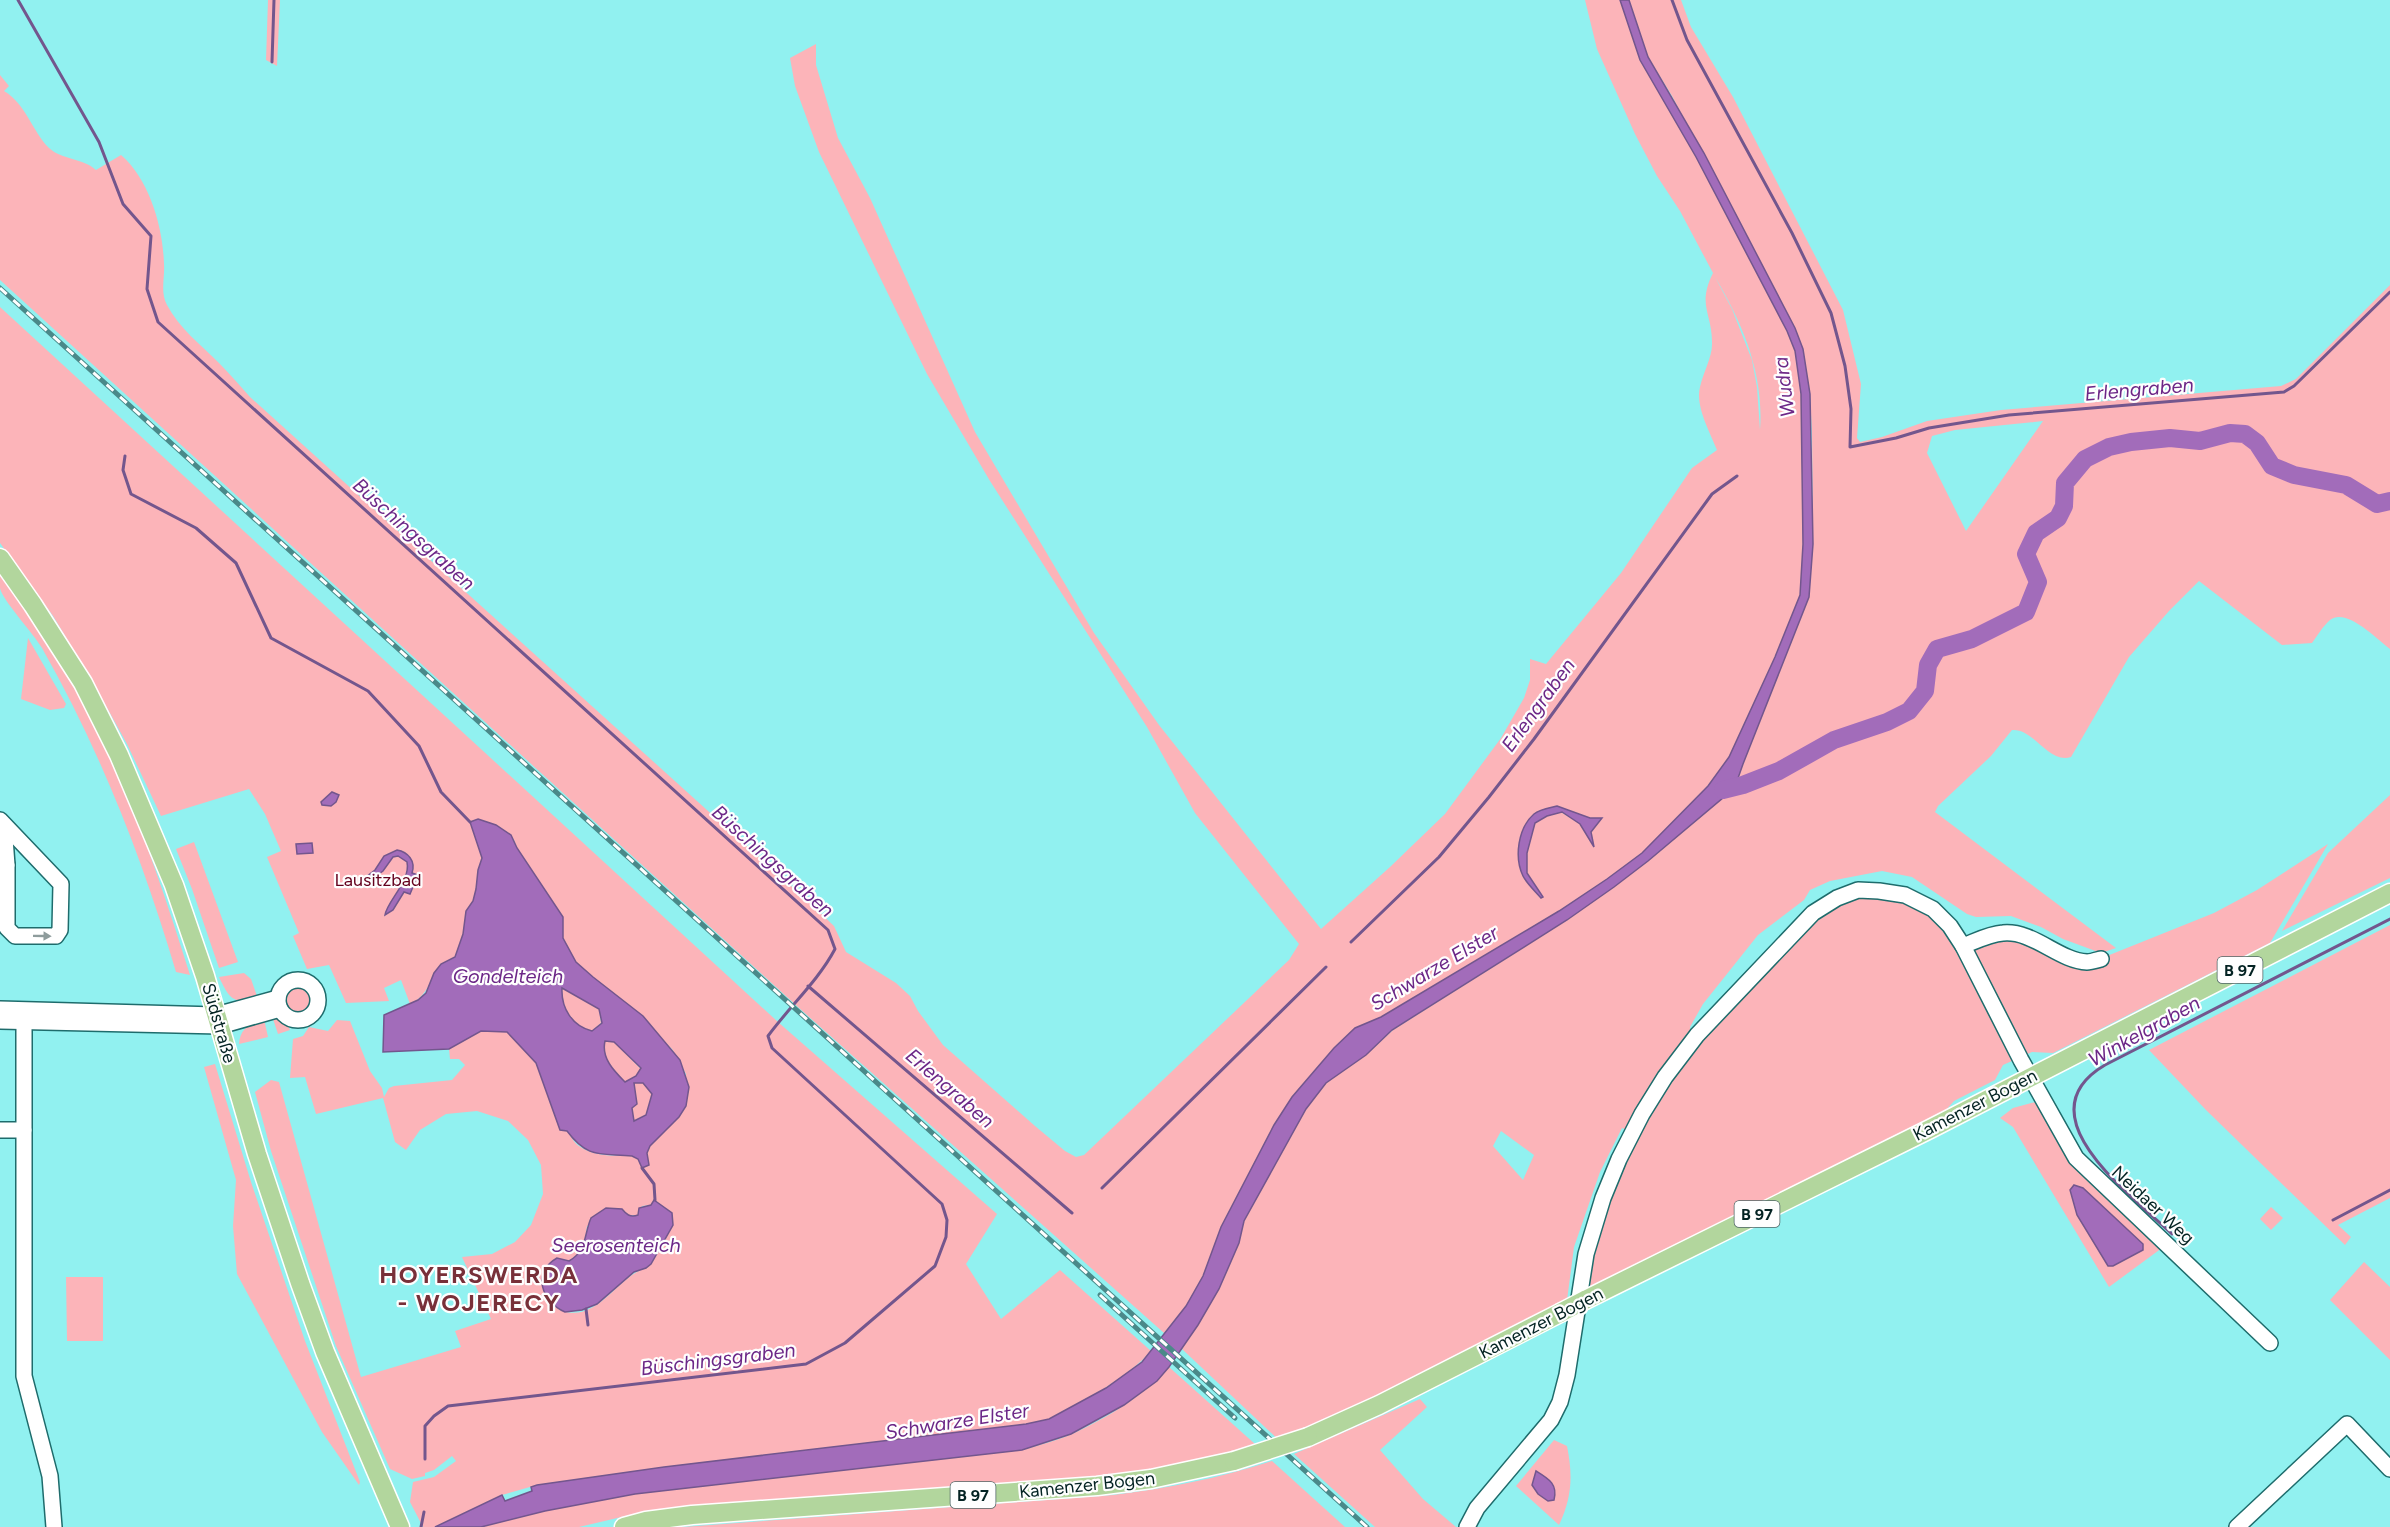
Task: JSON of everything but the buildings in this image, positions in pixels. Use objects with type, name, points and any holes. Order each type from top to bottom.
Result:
[{"type":"main road","name":"Südstraße","points":[[0,558],[70,663],[119,755],[174,885],[205,976],[257,1154],[300,1283],[326,1352],[400,1527]]},
{"type":"main road","name":"Kamenzer Bogen","points":[[624,1527],[646,1521],[692,1515],[1097,1486],[1151,1479],[1234,1461],[1308,1437],[1379,1405],[2390,893]]},
{"type":"street","points":[[2,823],[61,884],[60,930],[56,936],[15,936],[7,928],[2,823]]},
{"type":"street","name":"Neidaer Weg","points":[[1467,1527],[1478,1508],[1551,1420],[1560,1402],[1567,1375],[1580,1250],[1619,1159],[1642,1114],[1665,1077],[1697,1035],[1813,913],[1837,898],[1858,890],[1905,895],[1933,909],[1950,926],[1964,946],[2030,1077],[2076,1158],[2270,1343]]},
{"type":"street","points":[[1964,946],[1983,937],[2005,932],[2026,937],[2088,963],[2101,958]]},
{"type":"street","points":[[0,1021],[218,1021],[279,1004]]},
{"type":"street","points":[[0,1010],[218,1021]]},
{"type":"street","points":[[24,1021],[24,1376],[50,1476],[54,1527]]},
{"type":"street","points":[[0,1130],[24,1130]]},
{"type":"street","points":[[2237,1527],[2347,1424],[2390,1469]]},
{"type":"green space","points":[[268,0],[280,0],[277,66],[266,60]]},
{"type":"green space","points":[[1585,0],[1620,0],[1640,60],[1696,157],[1787,331],[1795,351],[1801,394],[1803,544],[1800,595],[1775,657],[1729,757],[1708,786],[1642,853],[1559,911],[1381,1017],[1355,1028],[1334,1048],[1292,1097],[1274,1125],[1221,1227],[1203,1276],[1186,1306],[1164,1333],[799,1008],[0,280],[0,75],[9,86],[4,91],[18,103],[43,141],[54,152],[85,163],[96,170],[121,155],[131,165],[147,191],[158,220],[163,250],[164,295],[167,305],[184,329],[250,397],[812,905],[834,926],[846,952],[896,983],[910,996],[943,1045],[1035,1126],[1065,1151],[1076,1157],[1084,1155],[1289,960],[1299,944],[1195,813],[1147,727],[990,481],[927,374],[819,152],[795,86],[790,58],[816,44],[816,65],[838,138],[870,198],[975,432],[1094,633],[1159,725],[1321,929],[1445,814],[1501,738],[1524,698],[1530,680],[1530,659],[1546,664],[1621,573],[1692,468],[1717,450],[1704,419],[1699,394],[1712,347],[1706,293],[1713,273],[1635,134],[1597,49]],"holes":[[[1732,309],[1743,331],[1755,369],[1759,389],[1760,430],[1757,387],[1752,360]],[[1557,806],[1590,818],[1601,819],[1591,832],[1593,844],[1580,824],[1561,812],[1535,823],[1527,853],[1527,873],[1523,832]]]},
{"type":"green space","points":[[1629,0],[1681,0],[1691,27],[1733,97],[1843,310],[1861,384],[1857,438],[1860,442],[1882,437],[1927,421],[2001,410],[2281,386],[2296,379],[2390,285],[2390,649],[2353,621],[2337,617],[2327,622],[2312,643],[2282,645],[2199,581],[2129,657],[2071,757],[2063,758],[2055,755],[2027,734],[2012,730],[1991,756],[1938,806],[1935,812],[2116,948],[2101,953],[2011,916],[1976,917],[1967,914],[1912,877],[1882,871],[1830,881],[1810,890],[1804,900],[1758,935],[1703,1004],[1690,1027],[1691,1034],[1627,1130],[1622,1128],[1600,1172],[1574,1247],[1566,1308],[1284,1445],[1182,1349],[1219,1289],[1239,1243],[1244,1221],[1306,1109],[1326,1083],[1366,1055],[1393,1030],[1567,920],[1648,861],[1723,798],[1745,788],[1737,782],[1743,764],[1809,597],[1813,544],[1812,434],[1810,393],[1803,349],[1672,96],[1648,57]],"holes":[[[2043,421],[1966,531],[1927,453],[1932,436],[1955,430]],[[1501,1131],[1534,1155],[1523,1180],[1493,1146]]]},
{"type":"green space","name":"Lausitzbad","points":[[0,307],[778,1022],[997,1214],[966,1264],[1001,1319],[1060,1270],[1151,1351],[1131,1370],[1103,1389],[1061,1414],[1041,1422],[664,1467],[537,1485],[502,1495],[435,1527],[423,1527],[410,1502],[413,1482],[434,1477],[456,1461],[452,1456],[434,1470],[425,1473],[425,1476],[412,1479],[390,1469],[336,1346],[271,1151],[255,1092],[271,1080],[279,1082],[361,1377],[461,1347],[455,1331],[491,1319],[462,1257],[492,1254],[515,1242],[531,1225],[543,1194],[541,1165],[528,1140],[508,1121],[477,1111],[446,1114],[420,1130],[406,1150],[395,1142],[383,1098],[316,1114],[305,1077],[290,1078],[293,1039],[303,1036],[309,1027],[328,1031],[337,1020],[350,1021],[370,1071],[382,1088],[384,1097],[389,1088],[394,1086],[452,1080],[465,1065],[459,1059],[450,1059],[449,1049],[481,1031],[508,1032],[536,1063],[560,1129],[567,1130],[579,1146],[603,1155],[621,1156],[646,1153],[650,1145],[679,1117],[686,1106],[686,1074],[672,1049],[576,962],[563,938],[563,917],[514,840],[471,822],[482,858],[473,901],[466,911],[463,934],[455,957],[440,968],[423,994],[410,1004],[401,980],[384,988],[389,1001],[346,1003],[329,965],[307,969],[293,936],[299,933],[267,857],[281,851],[265,814],[249,789],[161,816],[127,744],[91,679],[53,616],[0,543]],"holes":[[[654,1200],[672,1213],[673,1225],[646,1268],[635,1273],[606,1298],[585,1311],[573,1313],[560,1310],[563,1259],[569,1261],[580,1251],[587,1226],[627,1215],[638,1215],[642,1206],[651,1205]]]},
{"type":"green space","points":[[0,570],[70,678],[113,761],[155,868],[190,975],[176,972],[149,888],[101,766],[42,648],[2,593]]},
{"type":"green space","points":[[28,638],[66,704],[64,708],[50,710],[21,699]]},
{"type":"green space","points":[[2390,795],[2390,878],[2282,931],[2328,853]]},
{"type":"green space","points":[[194,842],[238,962],[219,968],[176,849]]},
{"type":"green space","points":[[2328,844],[2270,943],[2053,1053],[2032,1052],[2003,1065],[1995,1080],[1954,1101],[1946,1110],[1579,1296],[1603,1198],[1666,1077],[1813,913],[1879,891],[1933,910],[1964,946],[2012,932],[2087,964],[2214,913],[2257,890]]},
{"type":"green space","points":[[2390,925],[2390,1198],[2338,1225],[2351,1237],[2345,1245],[2206,1110],[2149,1050]]},
{"type":"green space","points":[[244,973],[251,979],[258,999],[243,1001],[233,998],[226,991],[219,977]]},
{"type":"green space","points":[[298,987],[307,991],[311,1000],[307,1009],[298,1013],[289,1009],[285,1000],[289,991]]},
{"type":"green space","points":[[562,988],[599,1008],[601,1023],[592,1031],[578,1025],[569,1015]]},
{"type":"green space","points":[[272,1016],[286,1021],[290,1030],[278,1034]]},
{"type":"green space","points":[[264,1019],[268,1037],[239,1044],[241,1034],[247,1027]]},
{"type":"green space","points":[[605,1041],[614,1042],[641,1069],[636,1076],[625,1082],[609,1064],[605,1053]]},
{"type":"green space","points":[[215,1064],[251,1182],[305,1341],[360,1482],[359,1485],[322,1432],[237,1274],[233,1226],[236,1180],[204,1067]]},
{"type":"green space","points":[[634,1083],[643,1083],[652,1093],[646,1115],[634,1121],[632,1108],[637,1104]]},
{"type":"green space","points":[[2039,1101],[2060,1139],[2166,1245],[2109,1287],[2013,1127],[2000,1118],[2013,1108]],"holes":[[[2083,1188],[2143,1244],[2143,1250],[2113,1266],[2108,1266],[2077,1215],[2070,1190]]]},
{"type":"green space","points":[[2271,1207],[2283,1218],[2271,1230],[2260,1219]]},
{"type":"green space","points":[[2364,1262],[2390,1287],[2390,1360],[2330,1300]]},
{"type":"green space","points":[[66,1277],[103,1277],[103,1341],[67,1341]]},
{"type":"green space","points":[[1169,1367],[1255,1444],[1216,1457],[1155,1469],[1094,1477],[647,1511],[579,1527],[481,1527],[545,1511],[635,1494],[1022,1450],[1066,1436],[1098,1421],[1136,1397]]},
{"type":"green space","points":[[1420,1399],[1427,1407],[1380,1450],[1423,1499],[1456,1527],[1375,1527],[1294,1454]]},
{"type":"green space","points":[[1554,1440],[1567,1446],[1570,1467],[1569,1496],[1559,1525],[1516,1486]]},
{"type":"green space","points":[[1272,1461],[1345,1527],[683,1527],[1113,1495],[1194,1482]]},
{"type":"water","points":[[1620,0],[1629,0],[1648,57],[1704,153],[1795,328],[1803,349],[1810,394],[1813,544],[1809,597],[1737,781],[1745,780],[1746,788],[1723,798],[1648,861],[1567,920],[1392,1030],[1366,1055],[1326,1083],[1306,1109],[1244,1221],[1239,1243],[1219,1289],[1198,1325],[1157,1381],[1124,1405],[1071,1434],[1022,1450],[635,1494],[545,1511],[481,1527],[435,1527],[502,1495],[505,1501],[532,1491],[531,1487],[537,1485],[664,1467],[1026,1424],[1049,1419],[1106,1388],[1142,1362],[1186,1306],[1203,1276],[1221,1227],[1274,1125],[1292,1097],[1334,1048],[1355,1028],[1381,1017],[1559,911],[1607,879],[1642,853],[1708,786],[1729,757],[1775,657],[1800,595],[1803,544],[1801,394],[1795,351],[1787,331],[1696,157],[1640,60]]},
{"type":"water","points":[[332,792],[339,795],[336,802],[331,806],[322,805],[321,802]]},
{"type":"water","points":[[1557,806],[1590,818],[1602,818],[1591,832],[1594,847],[1580,824],[1562,812],[1547,816],[1535,823],[1527,853],[1527,873],[1543,897],[1541,898],[1523,876],[1518,852],[1519,843],[1524,827],[1534,814]]},
{"type":"water","name":"Gondelteich","points":[[478,819],[496,825],[511,835],[517,848],[563,917],[563,938],[576,962],[643,1016],[680,1060],[689,1087],[686,1106],[679,1117],[650,1146],[647,1153],[649,1165],[642,1168],[638,1159],[632,1156],[595,1153],[582,1146],[567,1131],[560,1130],[536,1063],[507,1032],[481,1031],[449,1049],[383,1052],[384,1015],[418,1000],[426,993],[434,973],[441,964],[455,957],[463,934],[466,911],[473,901],[482,858],[470,822]],"holes":[[[562,988],[599,1009],[602,1023],[592,1031],[573,1020],[563,1002]],[[605,1041],[614,1042],[641,1068],[636,1076],[625,1082],[609,1064],[604,1047]],[[634,1083],[643,1083],[652,1094],[646,1115],[634,1121],[632,1108],[637,1104]]]},
{"type":"water","points":[[312,843],[313,853],[297,854],[296,844]]},
{"type":"water","points":[[397,850],[410,858],[413,865],[412,873],[418,875],[410,894],[404,892],[393,910],[385,915],[406,876],[407,862],[398,856],[393,857],[383,871],[368,882],[362,880],[375,870],[384,856]]},
{"type":"water","points":[[2074,1185],[2083,1188],[2143,1244],[2143,1250],[2113,1266],[2108,1266],[2077,1215],[2070,1190]]},
{"type":"water","name":"Seerosenteich","points":[[654,1200],[672,1213],[673,1225],[651,1264],[634,1272],[597,1304],[582,1310],[565,1312],[550,1301],[543,1287],[544,1271],[557,1258],[569,1261],[575,1257],[582,1247],[591,1218],[606,1208],[622,1209],[629,1215],[635,1216],[638,1215],[639,1208],[651,1205]]},
{"type":"water","points":[[1536,1471],[1548,1479],[1553,1486],[1554,1500],[1548,1501],[1538,1494],[1532,1485]]},
{"type":"waterway","name":"Büschingsgraben","points":[[18,0],[99,142],[123,204],[151,236],[147,289],[158,322],[828,930],[835,949],[820,972],[768,1036],[772,1048],[942,1204],[947,1220],[946,1237],[935,1266],[845,1343],[806,1364],[448,1406],[425,1426],[425,1459]]},
{"type":"waterway","name":"Büschingsgraben","points":[[272,62],[274,0]]},
{"type":"waterway","name":"Erlengraben","points":[[1672,0],[1687,40],[1792,233],[1831,313],[1845,366],[1851,409],[1850,447],[1896,438],[1929,428],[2009,415],[2284,392],[2294,386],[2390,292]]},
{"type":"waterway","name":"Schwarze Elster","points":[[1723,790],[1779,771],[1834,740],[1887,722],[1909,711],[1925,691],[1928,665],[1937,649],[1972,639],[2026,612],[2038,582],[2026,554],[2036,533],[2058,518],[2064,506],[2065,483],[2085,459],[2109,447],[2170,438],[2200,441],[2230,433],[2245,434],[2257,443],[2272,466],[2294,475],[2346,485],[2377,504],[2390,501]]},
{"type":"waterway","points":[[125,456],[123,470],[131,494],[196,528],[236,563],[271,638],[368,691],[419,746],[441,792],[470,822]]},
{"type":"waterway","name":"Erlengraben","points":[[1351,942],[1439,857],[1489,797],[1534,739],[1712,494],[1737,476]]},
{"type":"waterway","name":"Winkelgraben","points":[[2172,1234],[2133,1199],[2092,1154],[2078,1130],[2074,1107],[2082,1085],[2105,1065],[2390,919]]},
{"type":"waterway","name":"Erlengraben","points":[[1102,1188],[1326,967]]},
{"type":"waterway","name":"Erlengraben","points":[[808,986],[1072,1213]]},
{"type":"waterway","points":[[642,1168],[654,1184],[655,1200]]},
{"type":"waterway","points":[[2333,1220],[2390,1190]]},
{"type":"waterway","points":[[586,1309],[588,1325]]},
{"type":"waterway","name":"Büschingsgraben","points":[[421,1527],[424,1512]]},
{"type":"railway","points":[[0,288],[1367,1527]]},
{"type":"railway","points":[[1100,1295],[1235,1418]]},
{"type":"district","name":"HOYERSWERDA - WOJERECY","points":[[479,1289]]},
{"type":"water label","name":"Wudra","points":[[1784,387]]}]
